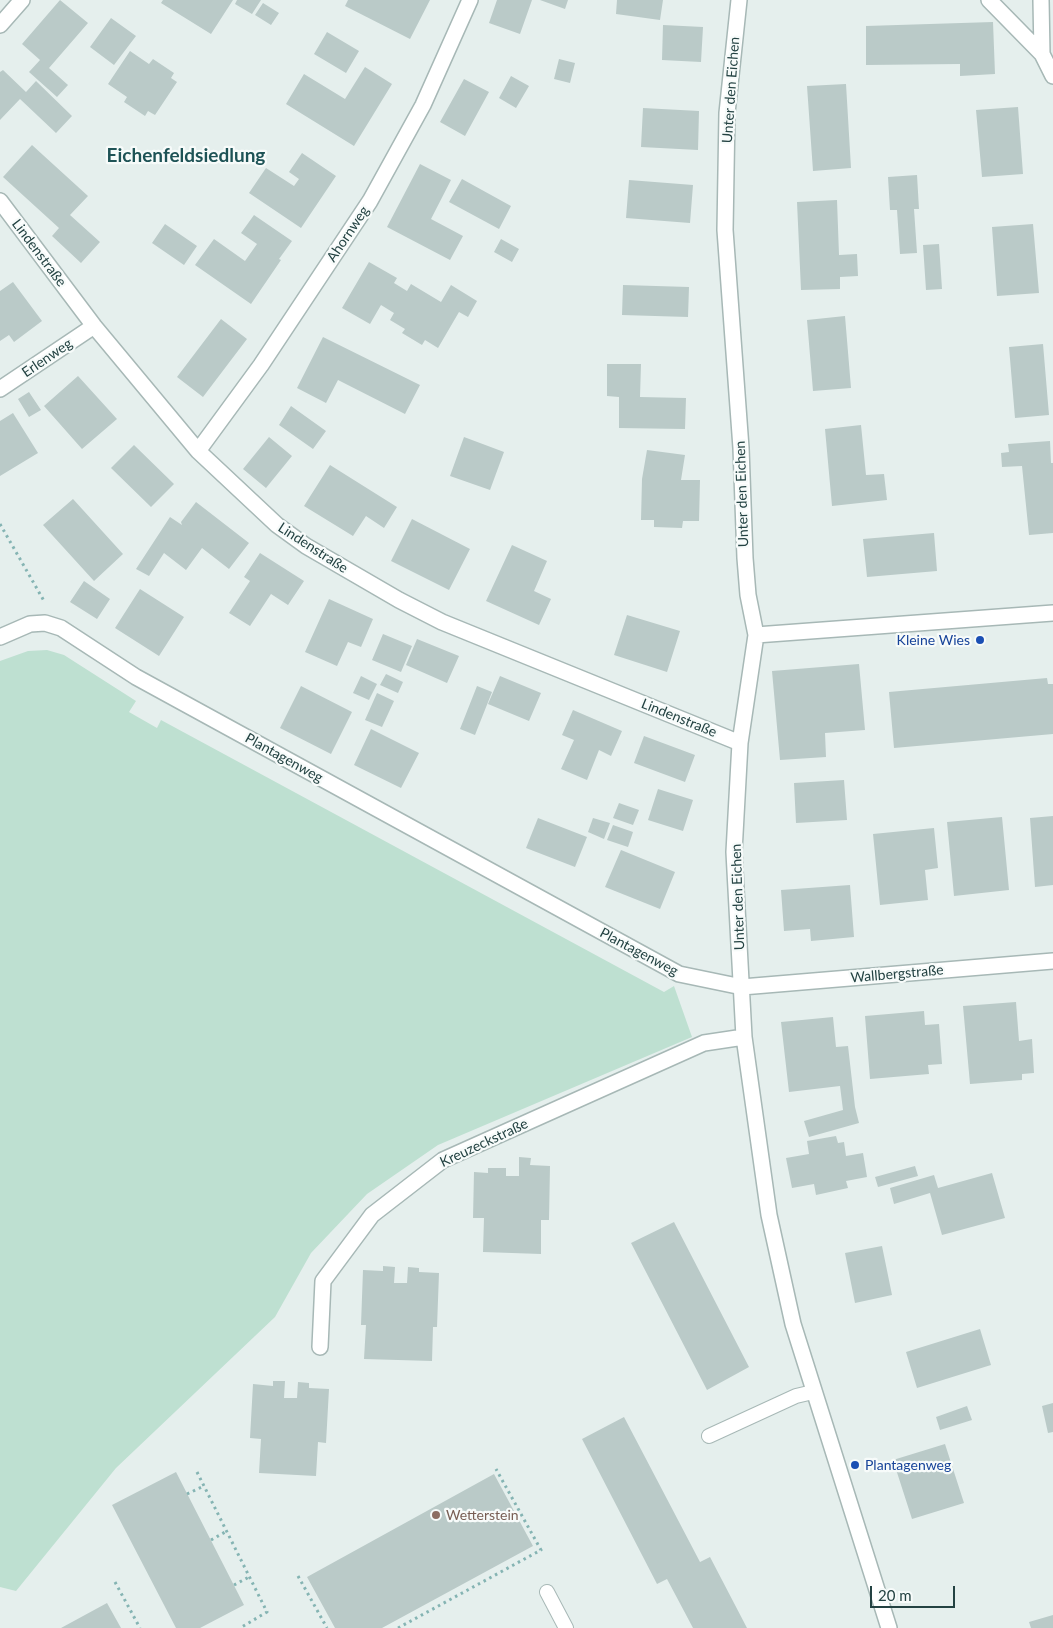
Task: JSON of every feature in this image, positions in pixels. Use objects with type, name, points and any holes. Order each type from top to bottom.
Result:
[{"type":"street","points":[[0,25],[22,0]]},
{"type":"street","name":"Ahornweg","points":[[198,452],[261,365],[370,201],[423,105],[470,0]]},
{"type":"street","name":"Unter den Eichen","points":[[739,0],[727,113],[725,230],[741,448],[745,558],[748,595],[756,635],[740,743],[734,852],[742,987]]},
{"type":"street","points":[[989,0],[1042,54],[1053,76]]},
{"type":"street","points":[[1040,0],[1042,54]]},
{"type":"street","name":"Lindenstraße","points":[[0,201],[94,326],[198,452],[277,526],[306,546],[399,600],[442,622],[740,743]]},
{"type":"street","name":"Erlenweg","points":[[0,389],[94,326]]},
{"type":"street","points":[[756,635],[1053,613]]},
{"type":"street","points":[[0,637],[30,624],[45,623]]},
{"type":"street","name":"Plantagenweg","points":[[45,623],[61,628],[136,677],[679,974],[742,987]]},
{"type":"street","name":"Wallbergstraße","points":[[742,987],[1053,961]]},
{"type":"street","points":[[742,987],[744,1036],[771,1225],[793,1324],[889,1628]]},
{"type":"street","name":"Kreuzeckstraße","points":[[320,1347],[323,1281],[372,1215],[443,1160],[704,1043],[744,1036]]},
{"type":"lane","points":[[709,1436],[796,1396],[814,1392]]},
{"type":"lane","points":[[547,1592],[566,1628]]},
{"type":"path","points":[[0,524],[44,599],[45,623]]},
{"type":"path","points":[[398,1628],[541,1550],[496,1469]]},
{"type":"path","points":[[197,1472],[267,1612],[240,1628]]},
{"type":"path","points":[[187,1494],[204,1486]]},
{"type":"path","points":[[211,1540],[226,1531]]},
{"type":"path","points":[[234,1585],[249,1576]]},
{"type":"path","points":[[298,1576],[327,1628]]},
{"type":"path","points":[[115,1582],[140,1628]]},
{"type":"green space","points":[[47,650],[64,655],[136,701],[129,712],[157,728],[161,720],[664,992],[674,986],[692,1037],[438,1145],[367,1194],[311,1253],[275,1317],[116,1468],[16,1591],[0,1587],[0,661],[28,651]]},
{"type":"building","points":[[60,0],[88,23],[49,68],[68,85],[57,97],[29,72],[40,60],[22,44]]},
{"type":"building","points":[[163,0],[233,0],[211,34],[161,3]]},
{"type":"building","points":[[237,0],[261,0],[252,14],[235,4]]},
{"type":"building","points":[[348,0],[430,0],[410,39],[345,6]]},
{"type":"building","points":[[497,0],[532,0],[520,34],[489,23]]},
{"type":"building","points":[[540,0],[568,0],[565,9]]},
{"type":"building","points":[[617,0],[663,0],[660,20],[616,14]]},
{"type":"building","points":[[263,3],[279,13],[271,25],[255,15]]},
{"type":"building","points":[[111,18],[136,36],[114,65],[90,47]]},
{"type":"building","points":[[993,22],[995,74],[960,76],[960,64],[866,65],[866,26]]},
{"type":"building","points":[[663,25],[703,27],[701,62],[662,60]]},
{"type":"building","points":[[327,32],[359,51],[346,73],[314,54]]},
{"type":"building","points":[[130,51],[149,64],[153,59],[174,73],[171,78],[177,82],[155,115],[148,111],[145,116],[124,102],[127,97],[108,84]]},
{"type":"building","points":[[559,59],[575,63],[570,83],[554,79]]},
{"type":"building","points":[[365,67],[392,84],[354,146],[286,104],[304,74],[345,99]]},
{"type":"building","points":[[3,70],[26,92],[36,81],[72,116],[56,133],[20,99],[0,120],[0,72]]},
{"type":"building","points":[[511,76],[529,86],[516,108],[499,98]]},
{"type":"building","points":[[464,79],[489,92],[465,136],[440,122]]},
{"type":"building","points":[[846,84],[851,168],[813,171],[807,86]]},
{"type":"building","points":[[1018,107],[1023,174],[982,177],[976,110]]},
{"type":"building","points":[[643,108],[699,111],[698,150],[641,147]]},
{"type":"building","points":[[32,145],[88,196],[70,215],[100,242],[81,263],[52,236],[59,228],[3,177]]},
{"type":"building","points":[[302,153],[336,176],[301,228],[249,193],[266,168],[294,186],[299,179],[289,172]]},
{"type":"building","points":[[420,164],[451,180],[431,219],[463,236],[450,260],[387,227]]},
{"type":"building","points":[[917,175],[919,209],[914,209],[917,253],[900,254],[897,210],[890,210],[888,177]]},
{"type":"building","points":[[462,179],[511,206],[499,229],[449,202]]},
{"type":"building","points":[[629,180],[693,185],[690,223],[626,218]]},
{"type":"building","points":[[837,200],[839,255],[857,254],[858,276],[840,277],[840,289],[801,290],[797,202]]},
{"type":"building","points":[[254,215],[292,241],[251,304],[195,265],[214,239],[245,261],[257,244],[241,233]]},
{"type":"building","points":[[165,224],[197,246],[184,265],[152,243]]},
{"type":"building","points":[[1033,224],[1039,293],[997,296],[992,227]]},
{"type":"building","points":[[501,239],[519,249],[512,262],[494,252]]},
{"type":"building","points":[[939,244],[942,289],[926,290],[923,245]]},
{"type":"building","points":[[369,262],[397,278],[394,283],[407,291],[411,284],[441,302],[451,285],[477,301],[468,317],[459,312],[438,348],[425,340],[422,345],[402,333],[405,329],[390,320],[394,313],[381,305],[370,324],[342,308]]},
{"type":"building","points":[[13,282],[42,321],[14,342],[9,335],[0,341],[0,291]]},
{"type":"building","points":[[623,285],[689,287],[688,317],[622,315]]},
{"type":"building","points":[[845,316],[851,388],[813,391],[807,320]]},
{"type":"building","points":[[221,319],[247,339],[203,397],[177,377]]},
{"type":"building","points":[[323,337],[420,385],[405,414],[338,380],[326,403],[297,388]]},
{"type":"building","points":[[1043,344],[1049,415],[1015,418],[1009,347]]},
{"type":"building","points":[[607,364],[641,364],[640,397],[686,398],[685,429],[619,428],[619,397],[607,396]]},
{"type":"building","points":[[78,376],[117,419],[82,449],[44,406]]},
{"type":"building","points":[[29,392],[41,410],[29,417],[18,399]]},
{"type":"building","points":[[291,406],[326,431],[313,449],[279,425]]},
{"type":"building","points":[[13,413],[38,453],[0,476],[0,421]]},
{"type":"building","points":[[861,425],[866,475],[884,474],[887,500],[832,506],[825,429]]},
{"type":"building","points":[[269,437],[292,456],[266,488],[243,469]]},
{"type":"building","points":[[464,437],[504,452],[490,490],[450,476]]},
{"type":"building","points":[[1050,441],[1051,463],[1053,463],[1053,533],[1029,535],[1022,466],[1002,467],[1001,453],[1009,452],[1008,444]]},
{"type":"building","points":[[134,445],[174,484],[151,507],[111,468]]},
{"type":"building","points":[[647,450],[685,455],[681,480],[700,480],[699,521],[683,521],[682,528],[654,527],[654,520],[641,520],[642,479]]},
{"type":"building","points":[[330,465],[397,507],[384,528],[366,516],[353,536],[304,506]]},
{"type":"building","points":[[73,499],[123,554],[94,581],[43,525]]},
{"type":"building","points":[[196,502],[249,543],[229,569],[202,548],[186,570],[164,553],[149,576],[136,569],[170,517],[182,525],[181,522]]},
{"type":"building","points":[[412,519],[470,549],[449,590],[391,561]]},
{"type":"building","points":[[934,533],[937,571],[867,577],[863,539]]},
{"type":"building","points":[[512,545],[547,561],[534,591],[551,599],[539,625],[486,601]]},
{"type":"building","points":[[260,553],[304,581],[288,605],[271,594],[250,626],[229,613],[250,581],[244,577]]},
{"type":"building","points":[[84,581],[110,599],[97,619],[70,602]]},
{"type":"building","points":[[140,589],[184,617],[159,656],[115,628]]},
{"type":"building","points":[[329,599],[373,619],[361,647],[348,642],[337,666],[305,652]]},
{"type":"building","points":[[627,615],[680,631],[667,672],[614,655]]},
{"type":"building","points":[[383,634],[412,646],[401,672],[372,660]]},
{"type":"building","points":[[417,639],[459,656],[447,683],[406,665]]},
{"type":"building","points":[[859,664],[865,730],[825,733],[826,757],[780,760],[772,671]]},
{"type":"building","points":[[386,674],[403,682],[398,693],[380,685]]},
{"type":"building","points":[[361,676],[377,684],[369,700],[353,693]]},
{"type":"building","points":[[500,676],[541,693],[529,721],[488,704]]},
{"type":"building","points":[[1047,678],[1048,684],[1053,684],[1053,734],[894,748],[889,692]]},
{"type":"building","points":[[301,686],[352,712],[331,754],[280,728]]},
{"type":"building","points":[[477,686],[492,692],[475,735],[460,729]]},
{"type":"building","points":[[377,693],[394,701],[382,727],[365,720]]},
{"type":"building","points":[[573,710],[622,731],[611,756],[599,750],[587,780],[561,769],[574,740],[562,735]]},
{"type":"building","points":[[371,729],[419,753],[401,788],[354,765]]},
{"type":"building","points":[[644,736],[695,755],[685,782],[634,763]]},
{"type":"building","points":[[844,780],[847,820],[796,823],[794,783]]},
{"type":"building","points":[[658,789],[693,800],[683,831],[648,820]]},
{"type":"building","points":[[619,803],[639,810],[633,825],[613,818]]},
{"type":"building","points":[[1053,816],[1053,885],[1035,887],[1030,818]]},
{"type":"building","points":[[1002,817],[1009,890],[954,896],[947,822]]},
{"type":"building","points":[[538,818],[587,837],[575,867],[526,848]]},
{"type":"building","points":[[593,818],[610,823],[604,839],[588,832]]},
{"type":"building","points":[[613,825],[633,832],[628,847],[607,840]]},
{"type":"building","points":[[934,828],[938,868],[925,870],[928,900],[880,905],[873,834]]},
{"type":"building","points":[[621,850],[675,872],[660,909],[605,887]]},
{"type":"building","points":[[850,885],[854,937],[811,941],[810,929],[784,931],[781,890]]},
{"type":"building","points":[[1016,1002],[1019,1041],[1032,1039],[1034,1073],[1022,1074],[1022,1080],[970,1084],[963,1006]]},
{"type":"building","points":[[924,1011],[925,1025],[939,1024],[942,1064],[928,1065],[929,1074],[870,1079],[865,1016]]},
{"type":"building","points":[[833,1017],[836,1047],[848,1046],[855,1107],[859,1123],[809,1137],[804,1121],[843,1110],[840,1086],[789,1092],[781,1022]]},
{"type":"building","points":[[836,1136],[838,1143],[844,1142],[846,1156],[863,1153],[867,1177],[846,1181],[848,1188],[816,1195],[814,1184],[792,1188],[786,1158],[809,1154],[807,1141]]},
{"type":"building","points":[[519,1157],[531,1158],[530,1165],[550,1166],[549,1220],[541,1220],[541,1254],[483,1252],[484,1218],[473,1218],[474,1172],[488,1173],[488,1168],[506,1168],[506,1176],[519,1176]]},
{"type":"building","points":[[915,1166],[918,1176],[878,1187],[875,1177]]},
{"type":"building","points":[[992,1173],[1005,1218],[942,1235],[930,1193],[894,1204],[890,1188],[934,1175],[938,1188]]},
{"type":"building","points":[[674,1222],[749,1367],[707,1390],[631,1243]]},
{"type":"building","points":[[882,1246],[892,1295],[855,1303],[845,1253]]},
{"type":"building","points":[[383,1266],[395,1267],[394,1283],[407,1283],[408,1267],[419,1268],[419,1272],[439,1273],[437,1327],[433,1327],[432,1361],[364,1359],[366,1325],[361,1325],[363,1270],[383,1271]]},
{"type":"building","points":[[980,1329],[991,1365],[917,1388],[906,1352]]},
{"type":"building","points":[[273,1381],[285,1381],[284,1398],[297,1398],[298,1382],[309,1383],[309,1388],[329,1389],[326,1443],[318,1442],[316,1476],[259,1473],[261,1439],[250,1438],[253,1384],[273,1386]]},
{"type":"building","points":[[1053,1403],[1053,1432],[1048,1433],[1042,1406]]},
{"type":"building","points":[[967,1406],[972,1420],[940,1430],[936,1417]]},
{"type":"building","points":[[624,1417],[700,1562],[710,1557],[747,1628],[693,1628],[667,1579],[657,1584],[582,1439]]},
{"type":"building","points":[[945,1444],[964,1503],[912,1519],[893,1460]]},
{"type":"building","points":[[176,1472],[244,1605],[200,1628],[176,1628],[112,1505]]},
{"type":"building","points":[[494,1474],[533,1546],[382,1628],[335,1628],[307,1577]]},
{"type":"building","points":[[107,1603],[121,1628],[61,1628]]},
{"type":"building","points":[[1053,1615],[1053,1628],[1031,1628],[1029,1622]]},
{"type":"place","name":"Kleine Wies","points":[[980,640]]},
{"type":"place","name":"Plantagenweg","points":[[855,1465]]},
{"type":"place","name":"Wetterstein","points":[[436,1515]]},
{"type":"district","name":"Eichenfeldsiedlung","points":[[186,156]]}]
